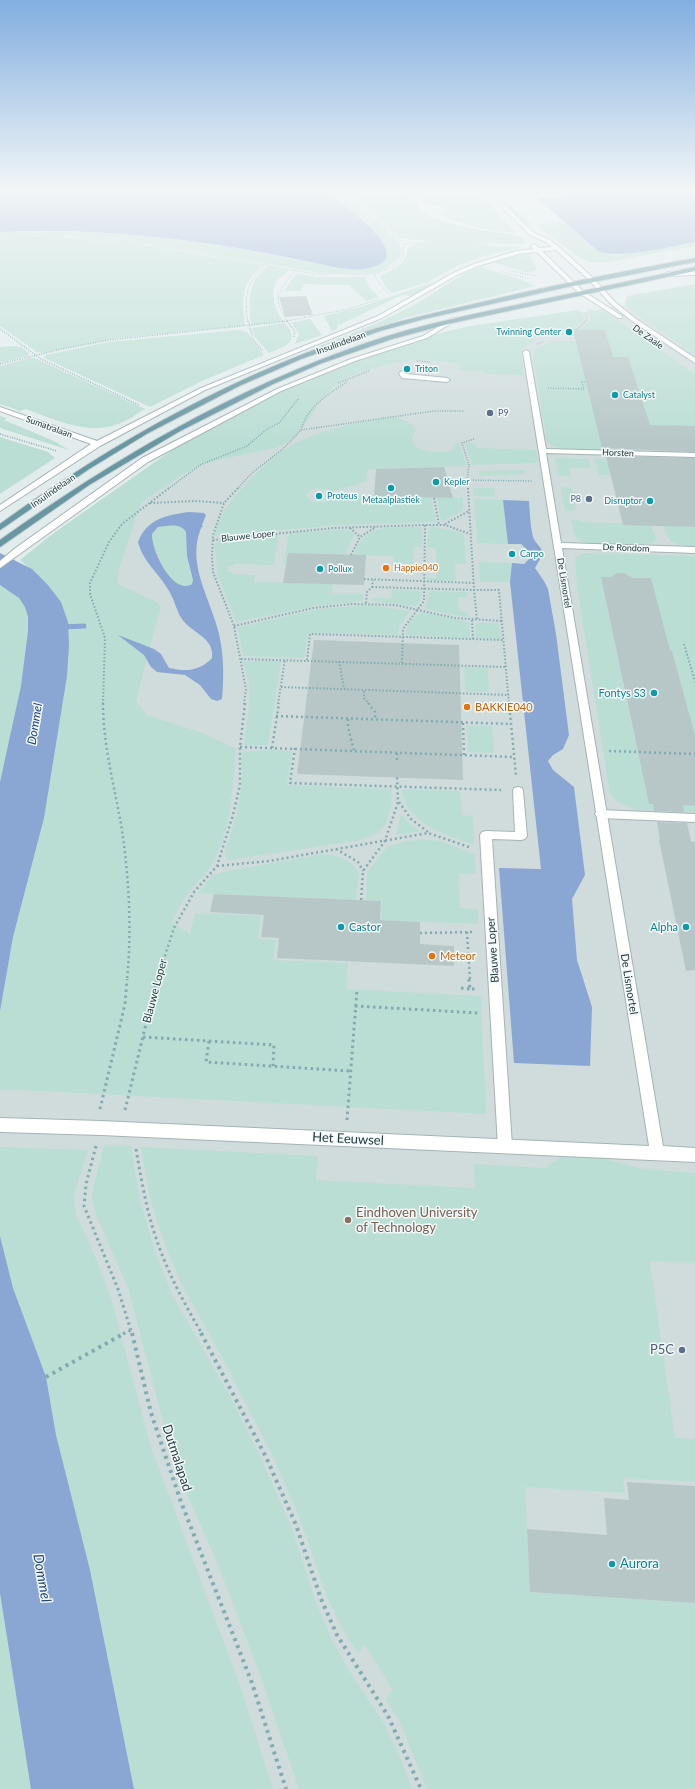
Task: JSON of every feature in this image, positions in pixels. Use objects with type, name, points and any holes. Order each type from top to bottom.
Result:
[{"type":"main road","name":"Insulindelaan","points":[[0,528],[89,466],[150,430],[241,383],[316,352],[363,335],[409,321],[571,283],[616,274]]},
{"type":"main road","name":"Insulindelaan","points":[[1,543],[33,519],[161,437],[257,388],[319,362],[370,344],[453,320],[666,274]]},
{"type":"street","name":"Insulindelaan","points":[[0,509],[74,458],[155,413],[203,389],[290,352],[380,317],[453,274]]},
{"type":"street","name":"De Zaale","points":[[564,274],[581,292],[695,369]]},
{"type":"street","name":"De Zaale","points":[[586,274],[601,288],[613,303],[634,320],[695,361]]},
{"type":"street","name":"Insulindelaan","points":[[0,565],[17,551],[138,465],[159,453],[279,390],[353,360],[425,337],[453,320]]},
{"type":"street","name":"De Lismortel","points":[[526,352],[657,1153]]},
{"type":"street","points":[[402,373],[403,376],[447,380]]},
{"type":"street","name":"Sumatralaan","points":[[0,409],[97,444]]},
{"type":"street","name":"Horsten","points":[[542,451],[695,455]]},
{"type":"street","name":"De Rondom","points":[[557,545],[695,550]]},
{"type":"street","name":"Blauwe Loper","points":[[506,1146],[486,835],[521,836],[518,791]]},
{"type":"street","points":[[601,814],[695,818]]},
{"type":"street","name":"Het Eeuwsel","points":[[0,1125],[127,1129],[695,1155]]},
{"type":"path","points":[[256,274],[252,278],[249,286],[246,306],[249,328],[252,338],[271,360]]},
{"type":"path","points":[[290,352],[288,349],[293,342],[295,332],[287,322],[278,306],[277,293],[284,283],[293,274]]},
{"type":"path","points":[[328,274],[355,274]]},
{"type":"path","points":[[0,364],[36,355],[123,338],[249,328],[356,308],[390,295],[380,284],[374,274]]},
{"type":"path","points":[[512,274],[529,279]]},
{"type":"path","points":[[577,329],[586,322],[587,317],[583,311]]},
{"type":"path","points":[[0,329],[41,359],[155,413]]},
{"type":"path","points":[[213,540],[215,525],[224,503],[254,472],[283,449],[301,430],[302,422],[311,409],[349,380],[335,384]]},
{"type":"path","points":[[532,388],[584,389],[582,382],[586,382]]},
{"type":"path","points":[[100,1111],[125,1004],[130,947],[128,892],[121,826],[110,767],[103,712],[105,638],[90,594],[90,583],[95,569],[113,536],[122,524],[200,465],[247,446],[267,429],[279,423],[291,406],[303,396]]},
{"type":"path","points":[[301,430],[434,411],[464,411]]},
{"type":"path","name":"Sumatralaan","points":[[0,434],[57,451],[74,458]]},
{"type":"path","points":[[474,439],[462,443],[469,465],[467,480],[477,620]]},
{"type":"path","points":[[467,480],[547,482]]},
{"type":"path","points":[[434,498],[439,524]]},
{"type":"path","points":[[149,503],[195,501],[224,503]]},
{"type":"path","name":"Blauwe Loper","points":[[445,524],[469,511]]},
{"type":"path","name":"Blauwe Loper","points":[[127,1129],[143,1037],[160,966],[174,928],[194,892],[217,866],[233,815],[240,784],[240,747],[246,690],[234,626],[213,572],[213,540],[294,531],[439,524],[445,524],[470,534]]},
{"type":"path","points":[[402,663],[403,629],[411,616],[419,609],[424,601],[426,582],[425,525]]},
{"type":"path","points":[[351,555],[360,537],[378,526]]},
{"type":"path","points":[[349,528],[360,537]]},
{"type":"path","points":[[364,579],[474,583]]},
{"type":"path","points":[[366,603],[367,593],[372,587],[373,580]]},
{"type":"path","points":[[295,748],[290,783],[518,791],[499,590],[372,587]]},
{"type":"path","points":[[234,626],[313,608],[332,605],[366,603],[419,609],[470,620],[502,621]]},
{"type":"path","points":[[470,620],[473,640]]},
{"type":"path","points":[[306,660],[310,634],[504,640]]},
{"type":"path","points":[[684,644],[695,682]]},
{"type":"path","points":[[241,659],[285,659],[506,667]]},
{"type":"path","points":[[272,748],[285,659]]},
{"type":"path","points":[[339,661],[338,669],[345,681],[344,690]]},
{"type":"path","points":[[281,687],[509,696]]},
{"type":"path","points":[[364,690],[364,698],[375,712],[375,720]]},
{"type":"path","points":[[276,716],[511,724]]},
{"type":"path","points":[[348,719],[347,727],[355,742],[354,751]]},
{"type":"path","points":[[463,723],[464,755]]},
{"type":"path","points":[[240,747],[514,757]]},
{"type":"path","points":[[591,750],[695,754]]},
{"type":"path","points":[[397,752],[397,761]]},
{"type":"path","points":[[361,900],[363,871],[385,841],[398,802],[397,777]]},
{"type":"path","points":[[398,802],[404,812],[415,824],[428,833],[475,849]]},
{"type":"path","points":[[217,866],[269,860],[428,833]]},
{"type":"path","points":[[335,849],[358,862],[363,871]]},
{"type":"path","points":[[467,932],[470,989]]},
{"type":"path","points":[[420,933],[474,932]]},
{"type":"path","points":[[461,988],[496,989]]},
{"type":"path","points":[[345,1139],[357,989]]},
{"type":"path","points":[[355,1006],[497,1014]]},
{"type":"path","points":[[143,1037],[274,1045],[273,1066]]},
{"type":"path","points":[[209,1041],[206,1062],[350,1071]]},
{"type":"path","name":"Dutmalapad","points":[[101,1128],[86,1182],[84,1206],[118,1289],[131,1330],[161,1443],[181,1502],[252,1683],[286,1789]]},
{"type":"path","points":[[127,1129],[145,1200],[161,1252],[178,1291],[236,1398],[269,1463],[296,1525],[321,1598],[337,1635],[362,1677],[388,1716],[421,1789]]},
{"type":"path","points":[[46,1377],[131,1330]]},
{"type":"shaded area","name":"Eindhoven University of Technology","points":[[695,293],[695,1789],[0,1789],[0,652],[142,484],[314,383],[510,325]]},
{"type":"green space","points":[[0,274],[254,274],[246,286],[244,293],[243,308],[245,325],[243,326],[118,338],[43,353],[37,352],[0,326]]},
{"type":"green space","points":[[259,274],[284,274],[277,281],[275,286],[274,302],[278,313],[284,321],[251,326],[250,293]]},
{"type":"green space","points":[[302,274],[316,277],[365,277],[369,287],[379,297],[366,301],[349,285],[304,284],[301,291],[284,291],[294,277]]},
{"type":"green space","points":[[442,274],[428,282],[392,293],[387,289],[380,277],[382,275]]},
{"type":"green space","points":[[463,274],[505,274],[535,286],[405,318],[316,349],[314,348],[394,315],[419,302]]},
{"type":"green space","points":[[431,283],[432,284],[414,296],[402,295],[337,326],[338,329],[332,331],[324,316],[360,307]]},
{"type":"green space","points":[[695,284],[695,354],[643,320],[625,304],[627,296]]},
{"type":"green space","points":[[587,309],[607,313],[695,374],[695,426],[596,424],[602,448],[597,450],[571,450],[558,448],[547,442],[533,357],[536,349],[552,341],[609,342],[605,330],[580,329],[589,322],[591,318]]},
{"type":"green space","points":[[578,310],[583,313],[584,320],[573,327],[566,329],[531,328],[533,341],[520,351],[524,375],[484,374],[484,371],[460,370],[459,364],[419,360],[397,362],[355,374],[340,381],[323,398],[292,439],[286,443],[279,447],[204,463],[183,474],[141,503],[119,569],[117,582],[122,586],[157,602],[161,606],[136,701],[147,715],[203,733],[236,749],[230,808],[227,824],[218,852],[210,868],[186,895],[172,922],[190,934],[195,913],[261,916],[258,939],[276,940],[273,960],[348,963],[347,989],[481,996],[486,1114],[0,1089],[0,1011],[4,984],[13,937],[44,818],[67,676],[61,602],[48,585],[20,560],[51,535],[162,457],[232,412],[270,394],[324,371],[424,337],[470,326]]},
{"type":"green space","points":[[310,319],[322,335],[295,344],[299,334],[292,324],[294,322]]},
{"type":"green space","points":[[285,323],[290,329],[292,335],[291,339],[286,345],[269,353],[254,336],[252,328]]},
{"type":"green space","points":[[239,330],[247,332],[264,355],[204,380],[150,407],[44,358],[46,355],[109,342]]},
{"type":"green space","points":[[0,347],[21,347],[30,354],[0,363]]},
{"type":"green space","points":[[35,358],[145,409],[119,424],[104,428],[92,428],[80,427],[57,421],[25,409],[20,411],[0,404],[0,366]]},
{"type":"green space","points":[[0,416],[7,418],[4,420],[54,441],[69,450],[3,429],[0,427]]},
{"type":"green space","points":[[391,417],[412,424],[415,430],[412,438],[413,443],[425,450],[438,452],[449,451],[453,450],[456,444],[459,443],[467,466],[368,469],[366,482],[330,492],[327,489],[313,489],[305,495],[312,502],[326,502],[334,496],[333,495],[431,497],[436,522],[338,525],[214,536],[218,523],[226,509],[249,480],[276,456],[313,435],[335,428]]},
{"type":"green space","points":[[0,437],[48,452],[55,458],[0,494]]},
{"type":"green space","points":[[465,443],[475,443],[477,448],[536,450],[538,463],[472,465]]},
{"type":"green space","points":[[555,458],[589,459],[591,468],[569,468],[571,477],[558,475]]},
{"type":"green space","points":[[595,459],[628,460],[638,472],[609,472],[610,475],[598,475]]},
{"type":"green space","points":[[525,470],[526,474],[480,476],[478,471]]},
{"type":"green space","points":[[561,486],[571,488],[576,509],[565,511]]},
{"type":"green space","points":[[473,488],[494,488],[495,497],[474,496]]},
{"type":"green space","points":[[437,498],[463,498],[463,510],[441,522]]},
{"type":"green space","points":[[474,499],[503,500],[508,544],[477,543]]},
{"type":"green space","points":[[571,520],[580,520],[580,522],[650,524],[656,540],[652,543],[643,545],[587,543],[579,540],[575,535]]},
{"type":"green space","points":[[172,525],[182,528],[186,532],[187,556],[193,580],[192,584],[186,587],[177,585],[166,572],[160,563],[153,545],[153,531],[162,526]]},
{"type":"green space","points":[[663,525],[695,525],[695,546],[674,543],[668,537]]},
{"type":"green space","points":[[433,526],[464,534],[466,564],[455,564],[456,581],[428,580],[428,578],[436,578],[436,548],[427,547],[429,527]]},
{"type":"green space","points":[[396,527],[417,527],[422,529],[422,547],[413,547],[413,574],[407,573],[407,563],[394,563],[394,556],[353,555],[364,537],[371,532],[379,529]]},
{"type":"green space","points":[[342,530],[352,531],[354,535],[345,555],[288,553],[286,565],[283,565],[289,533]]},
{"type":"green space","points":[[279,534],[274,565],[234,564],[234,566],[228,566],[227,571],[233,572],[233,574],[255,575],[254,582],[333,584],[332,593],[363,594],[363,601],[316,606],[236,622],[218,576],[214,545],[218,542],[234,538]]},
{"type":"green space","points":[[584,553],[695,556],[695,735],[672,651],[668,650],[651,579],[630,578],[626,574],[616,573],[615,644],[636,745],[695,748],[640,763],[642,772],[695,775],[644,778],[645,788],[695,790],[649,803],[695,806],[695,812],[638,810],[619,803],[610,794],[577,587],[575,557]]},
{"type":"green space","points":[[479,562],[512,563],[510,582],[480,582]]},
{"type":"green space","points":[[0,585],[21,600],[25,607],[28,621],[28,641],[20,692],[0,782]]},
{"type":"green space","points":[[392,590],[422,591],[420,601],[416,606],[372,601],[372,598],[391,598]]},
{"type":"green space","points":[[429,591],[467,592],[468,597],[458,597],[459,611],[468,612],[469,617],[426,609],[425,605]]},
{"type":"green space","points":[[376,606],[410,611],[399,627],[398,635],[308,633],[304,658],[243,656],[238,628],[240,627],[318,609]]},
{"type":"green space","points":[[423,612],[469,622],[470,638],[405,635],[411,621],[419,613]]},
{"type":"green space","points":[[475,623],[499,623],[501,639],[476,638]]},
{"type":"green space","points":[[243,661],[281,661],[268,745],[244,745],[249,704],[249,684]]},
{"type":"green space","points":[[464,667],[488,668],[489,692],[465,692]]},
{"type":"green space","points":[[467,725],[492,726],[494,753],[468,752]]},
{"type":"green space","points":[[269,750],[292,751],[287,785],[392,789],[391,806],[386,824],[378,833],[361,840],[230,860],[227,859],[225,855],[226,849],[237,812],[242,784],[242,752]]},
{"type":"green space","points":[[402,789],[460,791],[462,815],[473,816],[474,845],[440,832],[419,820],[405,801]]},
{"type":"green space","points":[[401,814],[409,823],[420,831],[396,835]]},
{"type":"green space","points":[[422,839],[441,841],[475,854],[476,874],[459,873],[460,908],[478,909],[478,924],[381,920],[382,901],[366,900],[367,872],[387,847],[403,842]]},
{"type":"green space","points":[[323,854],[343,858],[359,872],[356,900],[198,893],[213,875]]},
{"type":"green space","points":[[104,1145],[131,1146],[140,1200],[156,1254],[172,1294],[232,1400],[261,1458],[292,1528],[316,1602],[331,1638],[352,1675],[384,1723],[401,1759],[412,1789],[299,1789],[261,1677],[220,1570],[187,1494],[168,1440],[128,1288],[96,1215],[91,1196]]},
{"type":"green space","points":[[0,1147],[88,1150],[74,1195],[76,1214],[97,1261],[112,1301],[151,1447],[241,1688],[273,1789],[134,1789],[90,1570],[56,1435],[46,1377],[13,1288],[0,1236]]},
{"type":"green space","points":[[141,1147],[318,1156],[316,1180],[475,1188],[474,1164],[546,1168],[562,1156],[601,1158],[642,1169],[695,1173],[695,1263],[650,1261],[675,1438],[695,1439],[695,1482],[623,1478],[625,1493],[525,1487],[530,1592],[695,1603],[695,1789],[427,1789],[399,1720],[385,1699],[393,1690],[365,1645],[358,1653],[342,1629],[327,1597],[301,1522],[274,1459],[224,1361],[183,1287],[166,1248],[150,1198]]},
{"type":"green space","points":[[0,1593],[31,1789],[0,1789]]},
{"type":"water","points":[[503,500],[529,501],[533,537],[543,554],[535,568],[548,589],[556,634],[569,735],[563,749],[553,755],[548,761],[553,770],[574,787],[585,875],[572,899],[577,960],[592,1007],[590,1066],[514,1063],[499,868],[541,869],[510,582],[512,563],[524,564],[533,555],[521,544],[508,544]]},
{"type":"water","points":[[189,512],[204,513],[206,515],[197,542],[196,555],[201,582],[215,621],[222,650],[222,699],[217,701],[211,699],[200,685],[185,675],[157,672],[151,667],[144,655],[118,635],[154,649],[161,654],[169,668],[187,670],[198,668],[203,666],[212,658],[210,645],[184,622],[171,594],[147,562],[138,542],[142,534],[152,523],[165,517]],"holes":[[[158,527],[180,527],[186,532],[187,556],[193,580],[192,584],[185,586],[178,584],[171,578],[164,570],[155,550],[152,534]]]},
{"type":"water","name":"Dommel","points":[[0,553],[32,569],[48,585],[61,602],[68,622],[69,645],[67,676],[44,818],[13,937],[0,1011],[0,782],[21,686],[28,631],[28,617],[25,607],[19,598],[0,585]]},
{"type":"water","name":"Dommel","points":[[0,1236],[13,1288],[46,1377],[56,1435],[90,1570],[134,1789],[31,1789],[0,1593]]},
{"type":"building","points":[[306,296],[313,315],[285,317],[279,297]]},
{"type":"building","points":[[573,329],[605,330],[613,357],[628,357],[650,425],[695,426],[695,452],[602,448]]},
{"type":"building","name":"Disruptor","points":[[606,456],[695,458],[695,527],[623,525]]},
{"type":"building","name":"Kepler","points":[[444,467],[453,498],[374,496],[376,469]]},
{"type":"building","name":"Pollux","points":[[288,553],[366,555],[364,585],[283,583]]},
{"type":"building","name":"Fontys S3","points":[[617,573],[624,573],[633,578],[651,578],[670,650],[672,651],[695,735],[695,806],[683,805],[684,812],[654,811],[653,804],[649,804],[601,577],[611,577]]},
{"type":"building","points":[[314,640],[459,645],[463,780],[297,774]]},
{"type":"building","name":"Alpha","points":[[657,822],[687,823],[691,841],[695,842],[695,970],[686,971],[659,840]]},
{"type":"building","name":"Castor","points":[[214,894],[381,901],[380,920],[420,922],[420,944],[454,946],[454,966],[277,958],[279,938],[261,937],[264,915],[210,912]]},
{"type":"building","name":"Aurora","points":[[627,1482],[695,1486],[695,1603],[530,1592],[527,1529],[607,1535],[604,1498],[629,1500]]},
{"type":"waterway","points":[[61,627],[84,626]]},
{"type":"place","name":"Twinning Center","points":[[569,332]]},
{"type":"place","name":"Triton","points":[[407,369]]},
{"type":"place","name":"Catalyst","points":[[615,395]]},
{"type":"place","name":"P9","points":[[490,413]]},
{"type":"place","name":"Kepler","points":[[436,482]]},
{"type":"place","name":"Metaalplastiek","points":[[391,488]]},
{"type":"place","name":"Proteus","points":[[319,496]]},
{"type":"place","name":"P8","points":[[589,499]]},
{"type":"place","name":"Disruptor","points":[[650,501]]},
{"type":"place","name":"Carpo","points":[[512,554]]},
{"type":"place","name":"Happie040","points":[[386,568]]},
{"type":"place","name":"Pollux","points":[[320,569]]},
{"type":"place","name":"Fontys S3","points":[[654,693]]},
{"type":"place","name":"BAKKIE040","points":[[467,707]]},
{"type":"place","name":"Castor","points":[[341,927]]},
{"type":"place","name":"Alpha","points":[[686,927]]},
{"type":"place","name":"Meteor","points":[[432,956]]},
{"type":"place","name":"Eindhoven University of Technology","points":[[348,1220]]},
{"type":"place","name":"P5C","points":[[682,1350]]},
{"type":"place","name":"Aurora","points":[[612,1564]]}]
